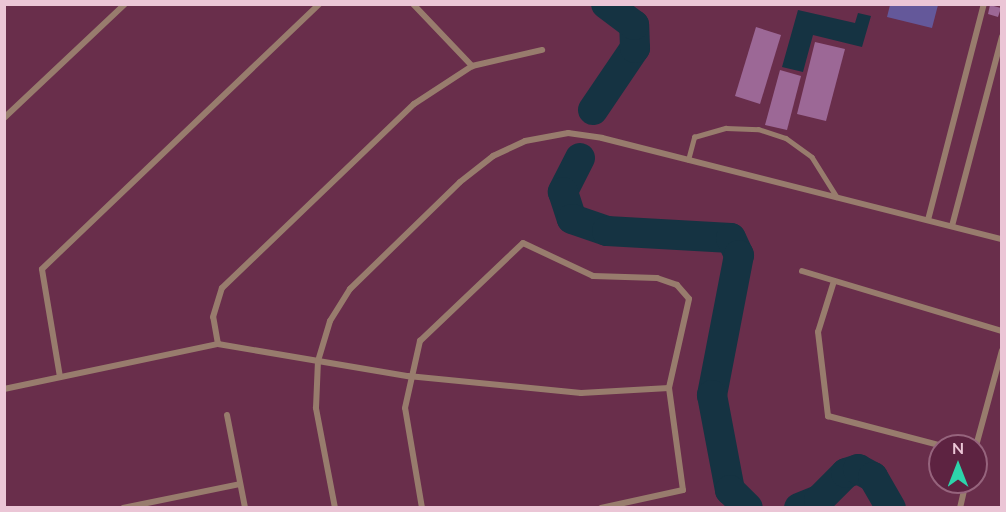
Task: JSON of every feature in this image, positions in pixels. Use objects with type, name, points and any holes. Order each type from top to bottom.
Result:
[{"type":"street","points":[[4,118],[125,4]]},
{"type":"street","points":[[60,377],[42,269],[319,4]]},
{"type":"street","points":[[412,4],[472,66]]},
{"type":"street","points":[[928,220],[984,4]]},
{"type":"street","points":[[952,226],[1002,37]]},
{"type":"street","points":[[218,344],[214,302],[222,288],[414,104],[472,66],[542,50]]},
{"type":"street","points":[[335,507],[316,408],[318,361],[330,321],[350,289],[494,156],[525,141],[567,134],[688,160],[1002,239]]},
{"type":"street","points":[[422,507],[405,408],[408,376],[420,341],[523,243],[593,276],[657,278],[677,285],[689,299],[689,317],[669,388],[683,490],[602,507]]},
{"type":"street","points":[[802,271],[1002,331]]},
{"type":"street","points":[[834,281],[818,332],[828,416],[928,442]]},
{"type":"street","points":[[4,389],[218,344],[408,376],[581,393],[669,388]]},
{"type":"street","points":[[979,434],[1002,350]]},
{"type":"street","points":[[227,415],[245,507]]},
{"type":"street","points":[[123,507],[240,484]]},
{"type":"lane","points":[[688,160],[694,137],[726,128],[758,129],[786,138],[812,157],[837,197]]},
{"type":"shaded area","points":[[890,5],[938,5],[932,28],[887,17]]},
{"type":"water","points":[[798,10],[855,23],[858,13],[871,16],[862,47],[813,35],[803,72],[782,67]]},
{"type":"building","points":[[990,5],[1001,8],[998,17],[988,14]]},
{"type":"building","points":[[756,27],[781,35],[760,104],[735,96]]},
{"type":"building","points":[[815,42],[845,49],[826,121],[797,114]]},
{"type":"building","points":[[780,70],[801,76],[787,130],[765,125]]},
{"type":"waterway","points":[[593,110],[635,48],[634,25],[606,4]]},
{"type":"waterway","points":[[580,158],[563,192],[572,219],[607,231],[731,238],[739,255],[712,395],[730,490],[748,508]]},
{"type":"waterway","points":[[799,508],[819,500],[846,473],[858,469],[873,477],[891,508]]}]
